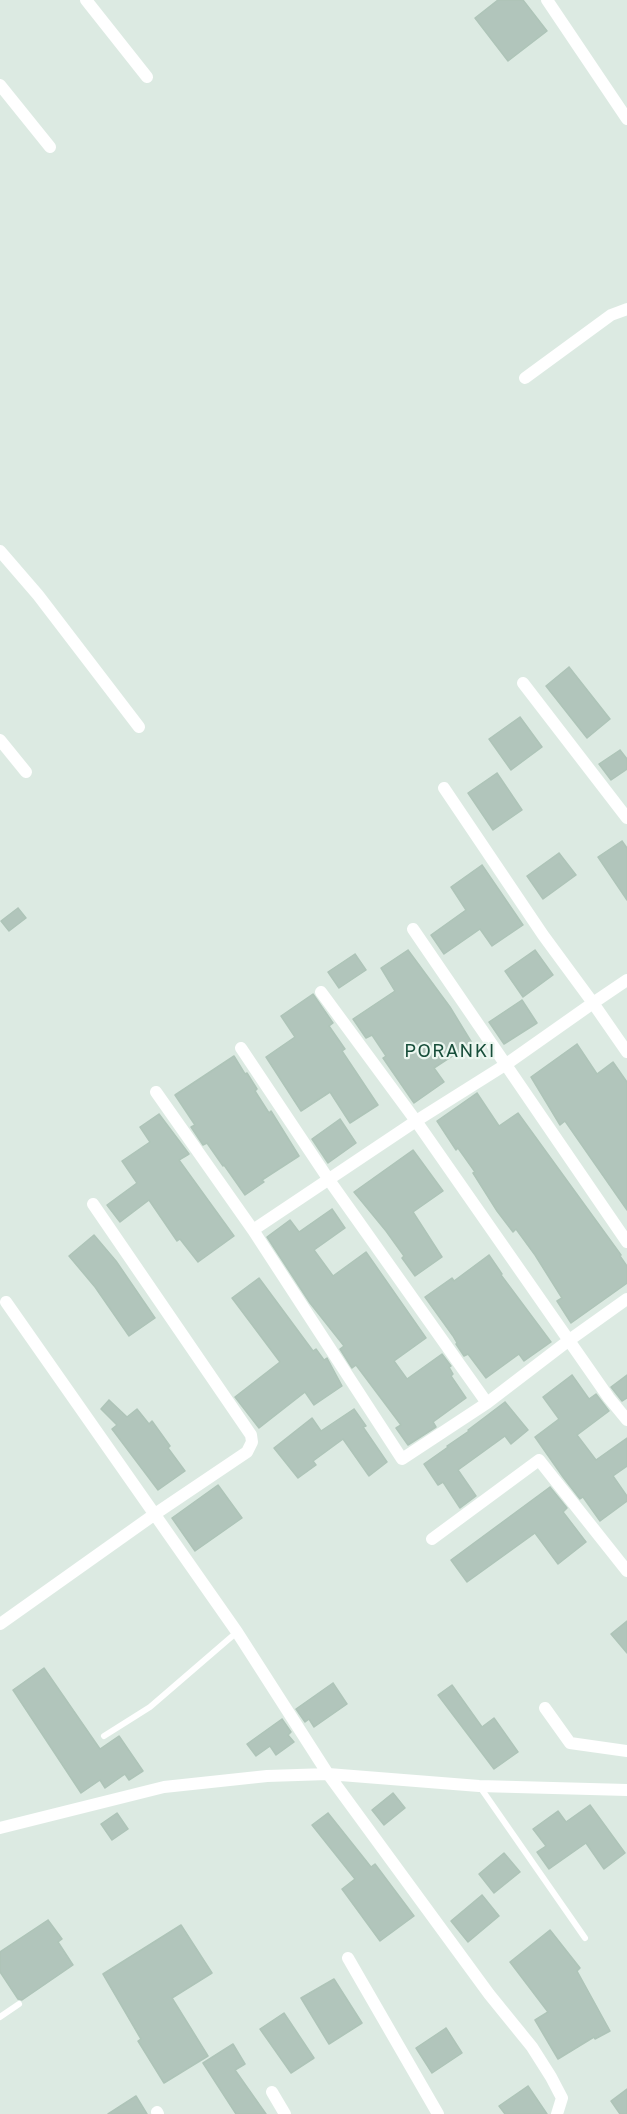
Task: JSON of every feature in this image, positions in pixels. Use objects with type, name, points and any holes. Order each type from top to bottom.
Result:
[{"type":"street","points":[[86,0],[147,77]]},
{"type":"street","points":[[548,0],[627,119]]},
{"type":"street","points":[[0,86],[50,147]]},
{"type":"street","points":[[525,378],[611,315],[627,309]]},
{"type":"street","points":[[2,556],[38,595],[138,727]]},
{"type":"street","points":[[523,683],[627,818]]},
{"type":"street","points":[[0,740],[26,772]]},
{"type":"street","points":[[444,788],[543,935],[627,1052]]},
{"type":"street","points":[[413,929],[627,1242]]},
{"type":"street","points":[[253,1230],[416,1121],[505,1065],[627,980]]},
{"type":"street","points":[[321,992],[416,1121],[568,1341],[627,1420]]},
{"type":"street","points":[[241,1048],[328,1180],[487,1402]]},
{"type":"street","points":[[156,1092],[253,1230],[402,1459],[487,1402],[627,1299]]},
{"type":"street","points":[[0,1624],[247,1452],[252,1442],[251,1435],[93,1204]]},
{"type":"street","points":[[6,1302],[237,1632],[328,1774],[489,1994],[532,2047],[562,2098],[557,2114]]},
{"type":"street","points":[[432,1539],[539,1460],[627,1571]]},
{"type":"street","points":[[545,1708],[570,1743],[627,1751]]},
{"type":"street","points":[[0,1828],[164,1787],[267,1776],[328,1774],[479,1786],[627,1790]]},
{"type":"street","points":[[348,1958],[438,2114]]},
{"type":"street","points":[[272,2092],[285,2114]]},
{"type":"lane","points":[[104,1736],[150,1707],[237,1632]]},
{"type":"lane","points":[[479,1786],[585,1938]]},
{"type":"lane","points":[[0,2017],[19,2004]]},
{"type":"building","points":[[498,0],[523,0],[547,31],[508,61],[475,18]]},
{"type":"building","points":[[569,667],[610,719],[587,738],[546,686]]},
{"type":"building","points":[[520,717],[542,747],[511,770],[489,739]]},
{"type":"building","points":[[620,750],[627,759],[627,769],[611,780],[599,764]]},
{"type":"building","points":[[497,773],[522,810],[493,830],[468,793]]},
{"type":"building","points":[[622,841],[627,848],[627,900],[598,857]]},
{"type":"building","points":[[559,853],[576,875],[543,899],[527,876]]},
{"type":"building","points":[[482,865],[523,925],[492,946],[480,929],[444,954],[431,935],[466,910],[451,887]]},
{"type":"building","points":[[18,908],[26,918],[9,931],[1,921]]},
{"type":"building","points":[[408,950],[450,1007],[472,1043],[434,1068],[444,1082],[414,1103],[383,1058],[386,1056],[372,1035],[366,1038],[353,1019],[395,991],[381,968]]},
{"type":"building","points":[[535,950],[553,975],[523,997],[505,971]]},
{"type":"building","points":[[355,954],[366,970],[339,988],[328,972]]},
{"type":"building","points":[[313,994],[333,1023],[329,1026],[345,1049],[342,1051],[378,1105],[350,1123],[330,1092],[301,1111],[266,1057],[295,1037],[281,1016]]},
{"type":"building","points":[[522,1000],[537,1023],[504,1044],[489,1022]]},
{"type":"building","points":[[577,1044],[597,1074],[613,1062],[627,1082],[627,1210],[565,1121],[560,1125],[531,1077]]},
{"type":"building","points":[[234,1056],[299,1156],[262,1180],[264,1182],[245,1195],[207,1143],[203,1145],[191,1127],[195,1125],[175,1095]]},
{"type":"building","points":[[477,1093],[499,1126],[518,1113],[627,1266],[627,1283],[571,1323],[557,1301],[562,1298],[535,1255],[516,1229],[513,1232],[497,1211],[473,1173],[475,1172],[458,1148],[456,1150],[437,1121]]},
{"type":"building","points":[[159,1114],[189,1154],[179,1160],[234,1236],[198,1262],[180,1239],[177,1241],[149,1200],[120,1222],[107,1205],[137,1183],[122,1161],[150,1142],[140,1127]]},
{"type":"building","points":[[340,1119],[356,1143],[328,1163],[312,1139]]},
{"type":"building","points":[[413,1150],[443,1191],[413,1212],[442,1257],[415,1276],[386,1231],[354,1192]]},
{"type":"building","points":[[332,1209],[345,1228],[314,1250],[333,1276],[366,1252],[426,1338],[394,1361],[407,1379],[442,1354],[451,1366],[449,1367],[453,1374],[451,1376],[466,1398],[433,1422],[436,1427],[408,1445],[396,1428],[401,1425],[356,1365],[352,1368],[340,1349],[344,1346],[310,1303],[267,1237],[290,1220],[299,1232]]},
{"type":"building","points":[[94,1235],[116,1261],[155,1318],[129,1336],[95,1287],[69,1256]]},
{"type":"building","points":[[489,1255],[501,1275],[551,1342],[524,1361],[519,1354],[486,1378],[468,1354],[464,1356],[453,1336],[425,1297],[452,1278],[454,1281]]},
{"type":"building","points":[[259,1278],[313,1351],[316,1349],[324,1360],[327,1358],[342,1386],[314,1405],[305,1392],[259,1428],[235,1397],[280,1362],[232,1298]]},
{"type":"building","points":[[572,1375],[589,1399],[596,1394],[609,1411],[577,1435],[596,1460],[627,1438],[627,1466],[613,1476],[627,1496],[627,1501],[600,1521],[583,1497],[580,1499],[535,1437],[559,1419],[543,1397]]},
{"type":"building","points":[[627,1375],[627,1398],[622,1401],[611,1387]]},
{"type":"building","points":[[109,1400],[127,1417],[137,1409],[149,1424],[152,1421],[185,1471],[158,1490],[112,1429],[117,1425],[101,1409]]},
{"type":"building","points":[[505,1402],[528,1430],[511,1444],[505,1436],[458,1470],[476,1496],[460,1508],[443,1482],[438,1485],[424,1464]]},
{"type":"building","points":[[354,1409],[366,1426],[363,1427],[387,1462],[369,1476],[343,1439],[313,1461],[316,1465],[298,1478],[274,1448],[312,1418],[321,1431]]},
{"type":"building","points":[[218,1485],[242,1518],[195,1551],[172,1518]]},
{"type":"building","points":[[550,1487],[567,1508],[563,1512],[586,1542],[558,1564],[535,1533],[467,1582],[451,1560]]},
{"type":"building","points":[[627,1621],[627,1653],[611,1634]]},
{"type":"building","points":[[44,1668],[100,1749],[119,1736],[143,1771],[129,1780],[125,1774],[105,1788],[100,1780],[81,1793],[13,1690]]},
{"type":"building","points":[[333,1683],[347,1704],[314,1727],[309,1719],[305,1722],[296,1709]]},
{"type":"building","points":[[452,1685],[482,1727],[494,1718],[518,1752],[494,1769],[438,1695]]},
{"type":"building","points":[[282,1719],[291,1732],[288,1735],[294,1742],[276,1755],[270,1746],[256,1756],[247,1744]]},
{"type":"building","points":[[393,1793],[405,1808],[384,1825],[372,1810]]},
{"type":"building","points":[[590,1805],[625,1853],[604,1869],[586,1843],[549,1869],[537,1852],[546,1846],[533,1829],[558,1811],[566,1822]]},
{"type":"building","points":[[117,1813],[128,1829],[112,1840],[101,1824]]},
{"type":"building","points":[[328,1813],[371,1867],[375,1864],[414,1916],[380,1941],[342,1889],[355,1879],[312,1825]]},
{"type":"building","points":[[504,1853],[520,1872],[494,1893],[479,1874]]},
{"type":"building","points":[[482,1895],[499,1916],[468,1942],[451,1921]]},
{"type":"building","points":[[48,1920],[62,1939],[58,1942],[73,1965],[22,2000],[18,1999],[0,1972],[0,1952]]},
{"type":"building","points":[[181,1925],[212,1973],[172,1998],[208,2056],[164,2083],[138,2041],[141,2039],[103,1974]]},
{"type":"building","points":[[550,1930],[580,1968],[577,1971],[610,2031],[595,2039],[594,2037],[558,2059],[535,2020],[548,2012],[510,1962]]},
{"type":"building","points":[[334,1979],[362,2023],[329,2044],[301,1998]]},
{"type":"building","points":[[284,2013],[314,2058],[291,2073],[260,2029]]},
{"type":"building","points":[[446,2028],[462,2053],[432,2073],[416,2048]]},
{"type":"building","points":[[233,2044],[245,2064],[235,2070],[266,2114],[236,2114],[203,2063]]},
{"type":"building","points":[[528,2086],[547,2114],[505,2114],[499,2106]]},
{"type":"building","points":[[627,2089],[627,2114],[620,2114],[611,2101]]},
{"type":"building","points":[[136,2096],[147,2114],[108,2114]]},
{"type":"district","name":"PORANKI","points":[[450,1051]]}]
